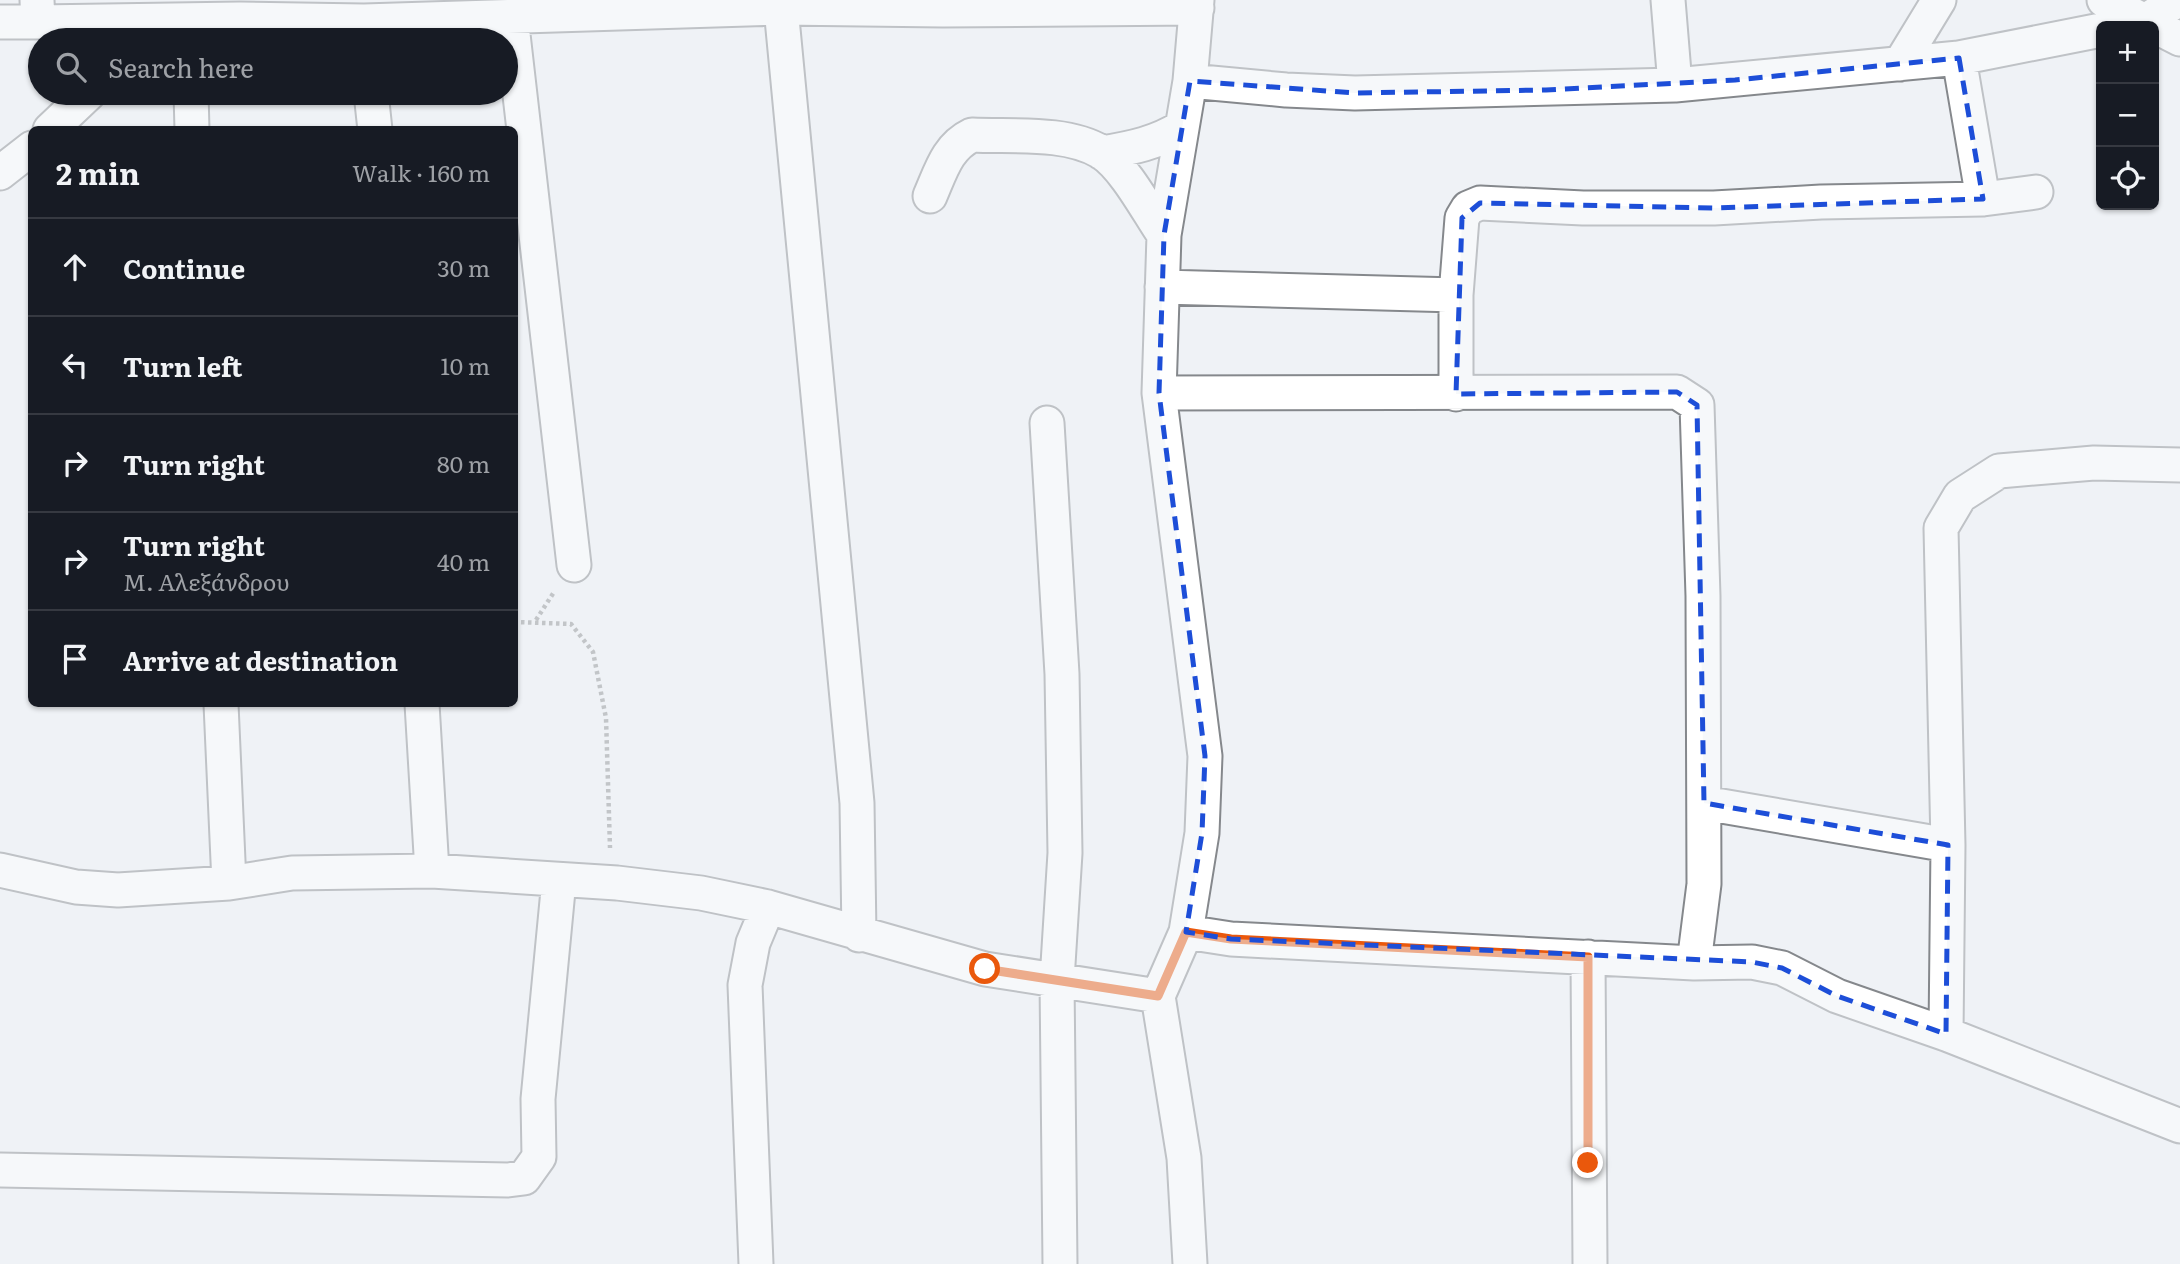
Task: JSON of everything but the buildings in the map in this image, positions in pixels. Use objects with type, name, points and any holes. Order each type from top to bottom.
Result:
[{"type":"street","points":[[1668,0],[1675,85]]},
{"type":"street","points":[[1900,64],[1939,0]]},
{"type":"street","points":[[2104,0],[2128,21]]},
{"type":"street","points":[[2138,21],[2178,0]]},
{"type":"street","points":[[396,28],[511,17],[781,8],[943,10],[1197,4],[1190,81],[1164,235],[1159,393],[1205,756],[1202,832],[1186,932],[1158,996],[1184,1158],[1191,1264]]},
{"type":"street","points":[[781,8],[858,803],[859,935]]},
{"type":"street","points":[[0,22],[38,11],[168,25],[240,19],[334,28]]},
{"type":"street","points":[[511,17],[512,28]]},
{"type":"street","points":[[1190,81],[1355,93],[1675,85],[1959,58],[2096,31]]},
{"type":"street","points":[[2159,32],[2180,38]]},
{"type":"street","points":[[1959,58],[1983,199]]},
{"type":"street","points":[[54,126],[76,105]]},
{"type":"street","points":[[191,105],[192,126]]},
{"type":"street","points":[[372,105],[375,126]]},
{"type":"street","points":[[516,105],[518,126]]},
{"type":"street","points":[[1102,153],[1143,146],[1164,139],[1182,127]]},
{"type":"street","points":[[518,132],[529,314],[574,565]]},
{"type":"street","points":[[930,195],[947,158],[958,142],[972,135],[1072,141],[1102,153],[1134,190],[1164,235]]},
{"type":"street","points":[[0,173],[28,151]]},
{"type":"street","points":[[1456,394],[1456,295],[1462,218],[1468,208],[1480,203],[1583,208],[1714,208],[1821,202],[1983,199],[2036,192]]},
{"type":"street","points":[[1161,287],[1456,295]]},
{"type":"street","points":[[1159,393],[1677,392],[1697,405],[1704,884],[1694,963]]},
{"type":"street","points":[[1047,423],[1062,674],[1065,839],[1057,980],[1060,1264]]},
{"type":"street","points":[[1946,1034],[1948,845],[1941,528],[1960,496],[1999,471],[2094,463],[2180,465]]},
{"type":"street","points":[[221,707],[229,883]]},
{"type":"street","points":[[422,707],[432,871]]},
{"type":"street","points":[[1704,803],[1948,845]]},
{"type":"street","points":[[0,870],[76,887],[118,890],[229,883],[292,873],[432,871],[617,883],[701,893],[768,907],[985,969],[1158,996]]},
{"type":"street","points":[[0,1170],[508,1180],[524,1178],[539,1157],[538,1099],[559,880]]},
{"type":"street","points":[[757,1264],[745,985],[753,943],[768,907]]},
{"type":"street","points":[[1186,932],[1231,939],[1694,963],[1752,962],[1782,968],[1837,996],[1946,1034],[2180,1126]]},
{"type":"street","points":[[1588,957],[1590,1264]]},
{"type":"path","points":[[518,622],[571,624],[593,652],[606,718],[607,831],[617,883]]},
{"type":"highlighted area","points":[[1959,58],[1983,199],[1714,208],[1480,203],[1462,218],[1456,394],[1677,392],[1697,405],[1704,803],[1948,845],[1946,1034],[1837,996],[1782,968],[1752,962],[1231,939],[1186,932],[1202,833],[1205,756],[1159,393],[1164,235],[1190,81],[1355,93],[1546,90],[1735,80]]},
{"type":"route","points":[[985,969],[1158,996],[1186,932],[1231,939],[1588,957],[1588,1163]]}]
